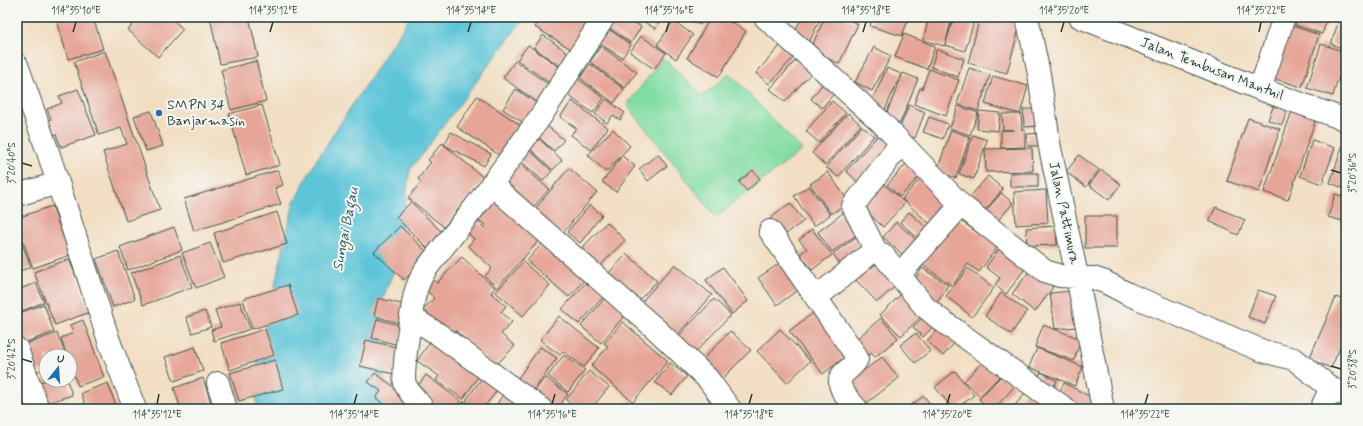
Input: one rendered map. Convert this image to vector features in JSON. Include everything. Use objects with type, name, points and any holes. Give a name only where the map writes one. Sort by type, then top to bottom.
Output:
[{"type":"street","points":[[423,409],[411,395],[404,383],[406,353],[415,293],[426,269],[478,203],[541,116],[604,17]]},
{"type":"street","points":[[765,17],[881,122],[961,205],[1045,271],[1060,276],[1093,278],[1105,282],[1128,294],[1263,351],[1294,359],[1339,392],[1321,409]]},
{"type":"street","name":"Jalan Pattimura","points":[[1027,17],[1039,74],[1050,148],[1103,409]]},
{"type":"street","name":"Jalan Tembusan Mantuil","points":[[1080,17],[1260,89],[1346,120]]},
{"type":"street","points":[[1260,89],[1284,17]]},
{"type":"street","points":[[17,65],[48,152],[109,341],[135,409]]},
{"type":"street","points":[[901,143],[853,206],[876,251],[884,256],[925,307],[1066,409]]},
{"type":"street","points":[[17,195],[58,183]]},
{"type":"street","points":[[491,184],[658,331],[708,379],[730,409]]},
{"type":"street","points":[[899,275],[961,205]]},
{"type":"street","points":[[770,231],[857,357],[855,364],[842,374],[839,381],[840,387],[857,409]]},
{"type":"street","points":[[817,297],[872,252],[876,251]]},
{"type":"street","points":[[411,317],[438,334],[541,409]]},
{"type":"street","points":[[17,349],[38,409]]},
{"type":"street","points":[[218,382],[226,409]]},
{"type":"green space","points":[[663,58],[703,96],[729,73],[802,150],[716,217],[627,105]]},
{"type":"water","name":"Sungai Bagau","points":[[410,17],[525,17],[410,170],[396,265],[381,303],[385,409],[257,409],[255,388],[257,364],[294,202],[317,159]]},
{"type":"building","points":[[56,17],[93,17],[103,49],[68,59]]},
{"type":"building","points":[[139,17],[170,17],[183,29],[158,57],[128,30]]},
{"type":"building","points":[[210,17],[249,17],[258,57],[220,64]]},
{"type":"building","points":[[542,17],[596,17],[574,51],[535,27]]},
{"type":"building","points":[[611,17],[627,17],[641,27],[631,43],[605,25]]},
{"type":"building","points":[[636,17],[662,17],[656,29]]},
{"type":"building","points":[[686,17],[705,17],[700,25]]},
{"type":"building","points":[[711,17],[723,17],[746,31],[719,77],[687,58]]},
{"type":"building","points":[[802,17],[821,17],[807,47],[791,39]]},
{"type":"building","points":[[825,17],[842,17],[858,24],[839,64],[810,50]]},
{"type":"building","points":[[873,17],[909,17],[902,36],[870,26]]},
{"type":"building","points":[[929,17],[952,17],[945,46],[923,40]]},
{"type":"building","points":[[954,17],[975,17],[965,51],[945,45]]},
{"type":"building","points":[[980,17],[1022,17],[1007,73],[968,63]]},
{"type":"building","points":[[1297,17],[1328,17],[1322,34],[1295,25]]},
{"type":"building","points":[[1340,17],[1346,17],[1346,49],[1331,44]]},
{"type":"building","points":[[674,21],[693,35],[676,59],[657,45]]},
{"type":"building","points":[[1290,25],[1319,35],[1302,87],[1272,78]]},
{"type":"building","points":[[606,27],[631,45],[622,58],[596,41]]},
{"type":"building","points":[[904,34],[935,46],[927,69],[895,57]]},
{"type":"building","points":[[543,35],[573,56],[564,69],[534,48]]},
{"type":"building","points":[[641,36],[666,53],[654,69],[630,52]]},
{"type":"building","points":[[1321,44],[1346,52],[1333,96],[1307,88]]},
{"type":"building","points":[[528,45],[565,71],[554,86],[517,60]]},
{"type":"building","points":[[601,46],[637,72],[625,88],[590,62]]},
{"type":"building","points":[[780,46],[793,58],[769,84],[756,73]]},
{"type":"building","points":[[874,47],[891,56],[872,91],[855,82]]},
{"type":"building","points":[[937,49],[964,59],[958,77],[931,67]]},
{"type":"building","points":[[105,51],[160,210],[126,221],[103,152],[127,144],[121,128],[99,135],[74,62]]},
{"type":"building","points":[[796,60],[811,73],[785,102],[770,89]]},
{"type":"building","points":[[256,61],[266,101],[231,110],[221,70]]},
{"type":"building","points":[[515,61],[555,89],[543,106],[503,78]]},
{"type":"building","points":[[590,64],[624,89],[614,103],[580,78]]},
{"type":"building","points":[[887,68],[901,74],[884,112],[870,105]]},
{"type":"building","points":[[969,68],[990,75],[978,111],[957,104]]},
{"type":"building","points":[[929,69],[959,80],[946,116],[914,104],[920,88],[922,89]]},
{"type":"building","points":[[903,73],[918,79],[900,123],[885,117]]},
{"type":"building","points":[[993,76],[1028,86],[1020,114],[985,104]]},
{"type":"building","points":[[577,78],[604,98],[593,113],[566,94]]},
{"type":"building","points":[[824,82],[836,91],[822,108],[811,99]]},
{"type":"building","points":[[78,89],[96,135],[61,147],[48,120],[51,119],[47,109],[62,103],[59,96]]},
{"type":"building","points":[[516,89],[542,107],[528,126],[503,109]]},
{"type":"building","points":[[477,96],[525,128],[505,159],[457,127]]},
{"type":"building","points":[[1277,97],[1291,102],[1282,125],[1268,120]]},
{"type":"building","points":[[606,99],[625,113],[620,120],[613,115],[607,123],[595,114]]},
{"type":"building","points":[[572,101],[608,128],[591,150],[571,135],[576,128],[560,117]]},
{"type":"building","points":[[832,101],[846,113],[819,143],[806,131]]},
{"type":"building","points":[[262,105],[280,165],[246,175],[229,114]]},
{"type":"building","points":[[909,105],[925,112],[915,138],[898,132]]},
{"type":"building","points":[[1294,105],[1318,113],[1288,200],[1264,192]]},
{"type":"building","points":[[958,106],[978,113],[970,135],[950,128]]},
{"type":"building","points":[[1023,109],[1041,109],[1041,126],[1024,127]]},
{"type":"building","points":[[151,111],[163,146],[146,151],[134,116]]},
{"type":"building","points":[[979,111],[1000,113],[998,131],[977,129]]},
{"type":"building","points":[[848,113],[861,125],[825,165],[812,153]]},
{"type":"building","points":[[1002,114],[1021,114],[1022,130],[1025,130],[1025,147],[1001,148],[1001,130],[1003,130]]},
{"type":"building","points":[[929,117],[948,124],[943,139],[923,132]]},
{"type":"building","points":[[1248,118],[1280,129],[1259,192],[1227,181]]},
{"type":"building","points":[[546,125],[564,140],[554,151],[536,135]]},
{"type":"building","points":[[862,126],[874,136],[838,177],[826,167]]},
{"type":"building","points":[[613,129],[630,146],[606,172],[588,155]]},
{"type":"building","points":[[951,130],[970,137],[956,178],[937,171]]},
{"type":"building","points":[[451,132],[491,154],[484,166],[444,145]]},
{"type":"building","points":[[881,132],[897,146],[861,185],[846,171]]},
{"type":"building","points":[[1044,133],[1045,146],[1028,146],[1027,134]]},
{"type":"building","points":[[535,135],[562,160],[553,170],[526,145]]},
{"type":"building","points":[[973,135],[987,140],[974,179],[959,174]]},
{"type":"building","points":[[1312,140],[1335,148],[1322,184],[1300,176]]},
{"type":"building","points":[[442,143],[484,178],[444,227],[408,198],[421,182],[418,179],[431,162],[428,160]]},
{"type":"building","points":[[1343,144],[1346,145],[1346,189],[1330,183]]},
{"type":"building","points":[[526,147],[552,171],[543,181],[516,157]]},
{"type":"building","points":[[1032,148],[1033,171],[986,172],[985,149]]},
{"type":"building","points":[[658,154],[667,166],[648,181],[639,169]]},
{"type":"building","points":[[1079,155],[1099,170],[1086,187],[1066,172]]},
{"type":"building","points":[[622,156],[635,166],[616,192],[602,182]]},
{"type":"building","points":[[519,163],[549,189],[530,211],[500,185]]},
{"type":"building","points":[[906,164],[920,176],[900,197],[887,185]]},
{"type":"building","points":[[569,168],[597,192],[562,234],[534,210]]},
{"type":"building","points":[[278,170],[283,185],[275,188],[281,204],[194,231],[184,199]]},
{"type":"building","points":[[753,170],[760,179],[747,191],[739,182]]},
{"type":"building","points":[[1101,170],[1121,184],[1109,200],[1089,185]]},
{"type":"building","points":[[828,172],[849,202],[831,214],[810,184]]},
{"type":"building","points":[[1010,173],[1038,173],[1038,187],[1010,187]]},
{"type":"building","points":[[988,176],[1003,189],[984,212],[968,199]]},
{"type":"building","points":[[922,177],[957,208],[937,230],[902,199]]},
{"type":"building","points":[[880,181],[905,203],[883,227],[859,204]]},
{"type":"building","points":[[809,186],[830,215],[814,226],[794,196]]},
{"type":"building","points":[[1046,190],[1048,223],[1016,225],[1014,192]]},
{"type":"building","points":[[1001,193],[1013,203],[995,224],[983,214]]},
{"type":"building","points":[[1335,194],[1346,197],[1346,222],[1328,217]]},
{"type":"building","points":[[497,195],[543,236],[497,288],[485,276],[492,268],[468,246],[474,239],[466,231],[476,220],[484,228],[486,226],[476,218]]},
{"type":"building","points":[[411,202],[446,236],[431,252],[396,217]]},
{"type":"building","points":[[790,203],[804,221],[783,236],[770,219]]},
{"type":"building","points":[[590,205],[602,215],[580,243],[567,232]]},
{"type":"building","points":[[52,206],[70,255],[33,268],[17,225],[17,218]]},
{"type":"building","points":[[1216,207],[1245,220],[1238,235],[1209,221]]},
{"type":"building","points":[[847,210],[862,231],[832,252],[818,232]]},
{"type":"building","points":[[277,212],[287,244],[223,263],[214,233]]},
{"type":"building","points":[[909,212],[930,231],[921,241],[900,222]]},
{"type":"building","points":[[1085,216],[1117,216],[1117,248],[1085,248]]},
{"type":"building","points":[[957,218],[978,233],[983,227],[1002,241],[979,272],[968,264],[952,286],[923,265]]},
{"type":"building","points":[[607,222],[625,240],[598,268],[580,250]]},
{"type":"building","points":[[896,222],[920,243],[906,258],[883,237]]},
{"type":"building","points":[[400,226],[429,254],[404,280],[374,252]]},
{"type":"building","points":[[1056,226],[1057,245],[1027,246],[1026,228]]},
{"type":"building","points":[[174,227],[182,250],[128,270],[120,247]]},
{"type":"building","points":[[812,229],[832,255],[812,270],[800,254],[807,249],[799,240]]},
{"type":"building","points":[[17,230],[31,267],[17,272]]},
{"type":"building","points":[[860,234],[871,250],[844,270],[833,254]]},
{"type":"building","points":[[546,239],[588,276],[569,297],[527,261]]},
{"type":"building","points":[[210,243],[224,277],[196,288],[182,253]]},
{"type":"building","points":[[1001,246],[1027,266],[1006,294],[995,285],[1000,278],[986,267]]},
{"type":"building","points":[[118,251],[135,299],[113,307],[96,259]]},
{"type":"building","points":[[627,254],[657,281],[639,300],[625,287],[619,294],[603,279]]},
{"type":"building","points":[[180,255],[192,287],[143,305],[131,273]]},
{"type":"building","points":[[462,257],[495,288],[491,293],[506,306],[501,312],[512,322],[501,334],[515,346],[494,367],[456,331],[449,337],[421,312],[434,298],[425,289],[433,280],[437,283]]},
{"type":"building","points":[[69,259],[90,312],[55,325],[34,272]]},
{"type":"building","points":[[876,260],[898,284],[877,302],[855,279]]},
{"type":"building","points":[[783,261],[802,287],[777,305],[758,278]]},
{"type":"building","points":[[523,262],[550,285],[523,316],[496,292]]},
{"type":"building","points":[[675,264],[712,295],[675,338],[638,306]]},
{"type":"building","points":[[723,267],[748,301],[732,314],[706,280]]},
{"type":"building","points":[[922,268],[948,285],[936,305],[910,288]]},
{"type":"building","points":[[968,268],[994,288],[972,317],[946,296]]},
{"type":"building","points":[[1030,270],[1053,287],[1035,312],[1012,294]]},
{"type":"building","points":[[589,279],[606,294],[579,324],[562,309]]},
{"type":"building","points":[[36,283],[44,302],[17,313],[17,290]]},
{"type":"building","points":[[288,285],[298,315],[252,329],[243,299]]},
{"type":"building","points":[[905,290],[926,312],[901,336],[880,315]]},
{"type":"building","points":[[1258,290],[1276,296],[1265,324],[1248,317]]},
{"type":"building","points":[[1073,291],[1077,327],[1055,329],[1050,293]]},
{"type":"building","points":[[1001,293],[1027,311],[1011,334],[985,316]]},
{"type":"building","points":[[607,296],[627,313],[601,343],[581,326]]},
{"type":"building","points":[[1336,297],[1346,301],[1346,334],[1331,368],[1309,359]]},
{"type":"building","points":[[378,298],[408,306],[403,324],[374,316]]},
{"type":"building","points":[[714,299],[731,315],[691,357],[674,341]]},
{"type":"building","points":[[240,302],[250,329],[214,341],[211,330],[221,327],[215,310]]},
{"type":"building","points":[[44,304],[54,332],[21,344],[17,332],[17,314]]},
{"type":"building","points":[[817,310],[851,352],[823,374],[789,331]]},
{"type":"building","points":[[205,311],[211,327],[192,333],[186,317]]},
{"type":"building","points":[[928,313],[938,322],[923,337],[913,327]]},
{"type":"building","points":[[559,316],[599,348],[584,367],[563,351],[560,355],[540,340]]},
{"type":"building","points":[[881,318],[898,338],[875,357],[871,353],[866,357],[853,342]]},
{"type":"building","points":[[377,319],[403,326],[398,345],[372,338]]},
{"type":"building","points":[[83,320],[104,377],[78,386],[78,348],[64,348],[61,338],[73,333],[70,325]]},
{"type":"building","points":[[623,322],[668,361],[633,402],[591,366],[608,346],[604,343]]},
{"type":"building","points":[[943,323],[959,338],[943,356],[927,341]]},
{"type":"building","points":[[1043,325],[1081,339],[1074,361],[1035,347]]},
{"type":"building","points":[[265,329],[274,355],[230,370],[221,343]]},
{"type":"building","points":[[780,329],[810,361],[787,383],[757,351]]},
{"type":"building","points":[[730,331],[751,350],[722,379],[702,360]]},
{"type":"building","points":[[57,333],[63,348],[38,348],[38,371],[33,373],[23,345]]},
{"type":"building","points":[[916,333],[930,351],[915,363],[900,345]]},
{"type":"building","points":[[434,336],[483,370],[463,399],[436,380],[439,376],[417,361]]},
{"type":"building","points":[[366,340],[404,349],[398,375],[360,366]]},
{"type":"building","points":[[195,347],[203,371],[174,381],[165,357]]},
{"type":"building","points":[[540,347],[557,358],[530,395],[514,384]]},
{"type":"building","points":[[1037,348],[1083,367],[1075,386],[1029,367]]},
{"type":"building","points":[[564,355],[585,370],[568,392],[548,376]]},
{"type":"building","points":[[882,357],[899,378],[860,408],[843,386]]},
{"type":"building","points":[[987,357],[1003,373],[980,396],[964,381]]},
{"type":"building","points":[[275,360],[283,389],[239,401],[230,373]]},
{"type":"building","points":[[670,363],[687,376],[672,395],[655,382]]},
{"type":"building","points":[[589,371],[609,387],[591,409],[577,409],[566,400]]},
{"type":"building","points":[[955,371],[974,395],[956,409],[953,409],[935,387]]},
{"type":"building","points":[[1041,372],[1057,381],[1052,390],[1036,382]]},
{"type":"building","points":[[375,373],[422,407],[420,409],[405,409],[401,406],[399,409],[390,409],[376,398],[381,391],[368,382]]},
{"type":"building","points":[[1003,374],[1015,386],[994,409],[989,409],[979,399]]},
{"type":"building","points":[[426,375],[461,401],[455,409],[438,409],[414,391]]},
{"type":"building","points":[[484,375],[500,386],[483,409],[478,409],[466,400]]},
{"type":"building","points":[[545,377],[568,394],[557,409],[549,409],[531,396]]},
{"type":"building","points":[[203,378],[213,409],[181,409],[174,388]]},
{"type":"building","points":[[108,383],[117,409],[87,409],[81,393]]},
{"type":"building","points":[[1064,383],[1095,399],[1090,409],[1080,409],[1057,397]]},
{"type":"building","points":[[42,388],[70,388],[72,395],[47,403]]},
{"type":"building","points":[[505,391],[519,399],[513,409],[494,409]]},
{"type":"building","points":[[1026,392],[1044,407],[1042,409],[1012,409]]},
{"type":"building","points":[[924,396],[934,409],[906,409]]},
{"type":"building","points":[[464,401],[475,409],[457,409]]},
{"type":"building","points":[[627,401],[637,409],[619,409]]},
{"type":"place","name":"SMPN 34 Banjarmasin","points":[[159,113]]}]
